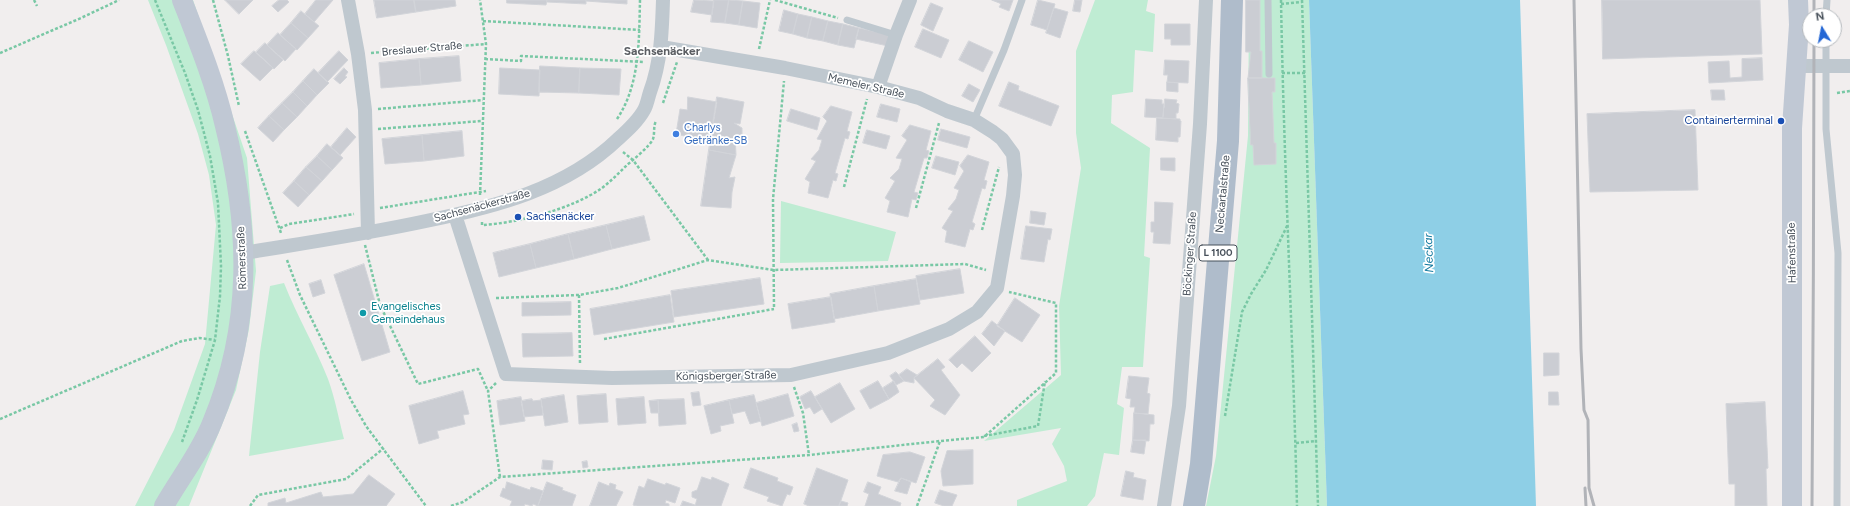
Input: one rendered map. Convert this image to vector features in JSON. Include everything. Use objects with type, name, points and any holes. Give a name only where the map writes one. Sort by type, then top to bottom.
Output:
[{"type":"main road","name":"Römerstraße","points":[[164,506],[199,451],[225,391],[237,345],[243,293],[244,253],[237,186],[225,125],[206,65],[182,0]]},
{"type":"main road","name":"Neckartalstraße","points":[[1194,506],[1201,464],[1228,141],[1232,0]]},
{"type":"main road","name":"Hafenstraße","points":[[1792,506],[1792,136],[1799,25],[1798,0]]},
{"type":"street","points":[[348,0],[358,54],[365,110],[366,234]]},
{"type":"street","name":"Sachsenäckerstraße","points":[[244,253],[366,234],[455,215],[533,193],[565,178],[595,159],[613,144],[634,125],[644,110],[659,63],[663,0]]},
{"type":"street","points":[[875,86],[910,0]]},
{"type":"street","name":"Böckinger Straße","points":[[1164,506],[1179,406],[1200,124],[1206,0]]},
{"type":"street","name":"Memeler Straße","points":[[661,47],[785,68],[875,86],[919,98],[942,109],[974,120],[993,132],[1006,144],[1013,154],[1015,175],[1013,196],[998,281]]},
{"type":"street","points":[[1797,66],[1850,66]]},
{"type":"street","points":[[455,215],[506,374]]},
{"type":"street","name":"Königsberger Straße","points":[[506,374],[612,378],[790,375],[888,353],[949,330],[977,312],[998,281]]},
{"type":"lane","points":[[974,120],[1004,50],[1022,0]]},
{"type":"lane","points":[[1268,0],[1269,74]]},
{"type":"lane","points":[[847,20],[896,35]]},
{"type":"lane","points":[[1826,48],[1826,129],[1838,252],[1837,506]]},
{"type":"path","points":[[34,0],[37,6]]},
{"type":"path","points":[[0,54],[119,0]]},
{"type":"path","points":[[155,0],[185,73],[198,110],[210,156],[218,203],[221,266],[215,340],[197,400],[181,444]]},
{"type":"path","points":[[213,0],[228,56],[240,110]]},
{"type":"path","points":[[480,0],[486,44],[480,192],[482,225],[504,224],[573,204],[601,188],[634,160],[653,139],[653,126],[656,120]]},
{"type":"path","points":[[616,121],[626,106],[634,80],[640,30],[640,0]]},
{"type":"path","points":[[756,64],[770,0]]},
{"type":"path","points":[[775,0],[847,20]]},
{"type":"path","points":[[1297,506],[1282,74],[1281,2],[1302,1],[1318,506]]},
{"type":"path","points":[[483,21],[640,30]]},
{"type":"path","name":"Breslauer Straße","points":[[358,54],[486,44]]},
{"type":"path","points":[[661,108],[681,51]]},
{"type":"path","points":[[485,59],[521,61],[521,56],[659,63]]},
{"type":"path","points":[[604,339],[774,308],[773,199],[785,68]]},
{"type":"path","points":[[1282,74],[1305,73]]},
{"type":"path","points":[[844,187],[875,86]]},
{"type":"path","points":[[365,110],[483,100]]},
{"type":"path","points":[[916,208],[942,109]]},
{"type":"path","points":[[366,130],[482,121]]},
{"type":"path","points":[[243,125],[280,228],[289,269],[300,295],[366,426],[426,506]]},
{"type":"path","points":[[613,144],[634,160],[708,260]]},
{"type":"path","points":[[982,230],[1006,144]]},
{"type":"path","points":[[280,228],[289,224],[345,216],[367,210],[487,191]]},
{"type":"path","points":[[1224,423],[1242,312],[1288,223]]},
{"type":"path","points":[[366,234],[380,305],[418,384],[478,369],[488,390],[500,477]]},
{"type":"path","points":[[481,298],[579,295],[618,288],[708,260],[774,270],[965,264],[998,281],[1018,295],[1056,303],[1056,373],[1045,381],[984,436]]},
{"type":"path","points":[[579,295],[580,377]]},
{"type":"path","points":[[0,419],[182,341],[199,338],[237,345]]},
{"type":"path","points":[[488,390],[506,374]]},
{"type":"path","points":[[790,375],[802,413],[809,455]]},
{"type":"path","points":[[451,506],[463,502],[500,477],[809,455],[984,436],[1038,426],[1045,381]]},
{"type":"path","points":[[917,506],[940,441]]},
{"type":"path","points":[[1296,443],[1316,442]]},
{"type":"path","points":[[250,506],[258,495],[346,479],[384,448]]},
{"type":"green space","points":[[148,0],[193,0],[247,158],[256,271],[249,329],[236,390],[189,506],[135,506],[174,430],[205,344],[216,225],[209,175],[198,134]]},
{"type":"green space","points":[[1095,0],[1148,0],[1146,11],[1155,14],[1153,52],[1135,50],[1133,92],[1112,95],[1111,123],[1150,148],[1144,256],[1150,258],[1143,367],[1122,367],[1117,404],[1124,408],[1119,455],[1104,453],[1095,496],[1087,506],[1017,506],[1017,500],[1067,481],[1064,466],[1052,444],[1061,428],[984,441],[1061,375],[1059,306],[1081,168],[1076,133],[1076,51]]},
{"type":"green space","points":[[1249,0],[1309,0],[1327,506],[1206,506],[1216,456],[1248,136]]},
{"type":"green space","points":[[781,201],[896,232],[888,261],[780,263]]},
{"type":"green space","points":[[284,283],[328,379],[344,439],[249,456],[260,352],[270,286]]},
{"type":"water","name":"Neckar","points":[[1309,0],[1520,0],[1536,506],[1327,506]]},
{"type":"building","points":[[225,0],[253,0],[239,14]]},
{"type":"building","points":[[279,0],[287,0],[289,2],[278,12],[272,6]]},
{"type":"building","points":[[316,0],[333,0],[314,22],[305,14]]},
{"type":"building","points":[[374,0],[414,0],[416,12],[377,18]]},
{"type":"building","points":[[414,0],[455,0],[456,6],[416,12]]},
{"type":"building","points":[[507,0],[547,0],[546,5],[507,3]]},
{"type":"building","points":[[547,0],[586,0],[586,4],[547,2]]},
{"type":"building","points":[[627,0],[627,4],[586,1]]},
{"type":"building","points":[[694,0],[714,1],[712,15],[691,12]]},
{"type":"building","points":[[714,0],[729,0],[725,23],[711,22]]},
{"type":"building","points":[[729,0],[743,1],[739,25],[725,23]]},
{"type":"building","points":[[992,0],[1013,0],[1009,11],[999,7],[1001,4]]},
{"type":"building","points":[[1038,0],[1055,4],[1047,30],[1031,25]]},
{"type":"building","points":[[1075,0],[1082,0],[1080,12],[1073,11]]},
{"type":"building","points":[[1246,0],[1260,0],[1260,51],[1262,51],[1262,78],[1248,78],[1251,52],[1246,52]]},
{"type":"building","points":[[1602,0],[1760,0],[1762,54],[1603,59]]},
{"type":"building","points":[[743,1],[760,3],[757,28],[739,25]]},
{"type":"building","points":[[931,3],[943,8],[933,31],[921,25]]},
{"type":"building","points":[[1054,8],[1068,12],[1060,38],[1046,33]]},
{"type":"building","points":[[784,10],[798,14],[793,34],[779,31]]},
{"type":"building","points":[[301,11],[319,26],[308,38],[291,23]]},
{"type":"building","points":[[798,14],[812,17],[807,38],[793,34]]},
{"type":"building","points":[[812,17],[828,21],[823,41],[807,38]]},
{"type":"building","points":[[828,21],[843,24],[838,45],[823,41]]},
{"type":"building","points":[[291,23],[308,38],[297,50],[280,35]]},
{"type":"building","points":[[843,24],[859,28],[854,48],[838,45]]},
{"type":"building","points":[[1165,24],[1190,24],[1190,45],[1171,45],[1171,39],[1165,39]]},
{"type":"building","points":[[859,28],[890,35],[888,46],[856,39]]},
{"type":"building","points":[[923,29],[949,40],[941,58],[915,47]]},
{"type":"building","points":[[278,33],[296,49],[285,61],[267,45]]},
{"type":"building","points":[[969,41],[993,52],[983,72],[959,60]]},
{"type":"building","points":[[265,43],[283,60],[274,69],[256,52]]},
{"type":"building","points":[[254,51],[273,68],[260,81],[241,64]]},
{"type":"building","points":[[339,51],[348,60],[327,82],[318,73]]},
{"type":"building","points":[[459,56],[461,81],[421,85],[419,59]]},
{"type":"building","points":[[1762,58],[1763,80],[1709,83],[1708,62],[1729,61],[1730,78],[1742,77],[1742,59]]},
{"type":"building","points":[[419,59],[421,85],[381,88],[379,63]]},
{"type":"building","points":[[1165,60],[1189,61],[1188,83],[1167,82],[1168,75],[1164,75]]},
{"type":"building","points":[[540,66],[580,68],[579,93],[539,92]]},
{"type":"building","points":[[344,68],[348,72],[345,76],[347,77],[340,84],[334,79]]},
{"type":"building","points":[[500,68],[540,70],[539,96],[499,94]]},
{"type":"building","points":[[580,68],[621,69],[619,95],[579,93]]},
{"type":"building","points":[[314,69],[329,83],[317,95],[303,81]]},
{"type":"building","points":[[1248,78],[1275,78],[1275,92],[1272,92],[1276,164],[1254,165],[1253,145],[1251,145]]},
{"type":"building","points":[[303,81],[317,95],[307,106],[293,92]]},
{"type":"building","points":[[1009,82],[1019,86],[1018,90],[1059,106],[1051,126],[999,106]]},
{"type":"building","points":[[1167,82],[1178,83],[1178,92],[1167,91]]},
{"type":"building","points":[[969,84],[980,90],[973,102],[962,96]]},
{"type":"building","points":[[1711,90],[1724,90],[1725,100],[1712,100]]},
{"type":"building","points":[[293,92],[307,106],[297,117],[282,103]]},
{"type":"building","points":[[688,97],[717,102],[710,142],[676,134],[680,109],[687,110]]},
{"type":"building","points":[[717,97],[744,102],[740,124],[734,123],[742,128],[742,137],[735,136],[736,155],[709,150]]},
{"type":"building","points":[[1146,99],[1162,100],[1162,104],[1164,104],[1163,118],[1145,117]]},
{"type":"building","points":[[1165,99],[1177,100],[1176,103],[1179,104],[1176,119],[1163,118]]},
{"type":"building","points":[[282,103],[297,117],[284,130],[269,116]]},
{"type":"building","points":[[881,104],[900,109],[897,122],[877,117]]},
{"type":"building","points":[[831,106],[852,112],[847,131],[850,132],[848,139],[845,138],[835,173],[838,174],[836,181],[833,180],[828,198],[808,193],[810,182],[805,179],[816,161],[811,159],[819,150],[822,140],[817,139],[827,121],[823,117]]},
{"type":"building","points":[[791,109],[820,118],[817,130],[787,121]]},
{"type":"building","points":[[1695,110],[1698,190],[1590,192],[1587,114]]},
{"type":"building","points":[[269,116],[284,130],[273,142],[258,128]]},
{"type":"building","points":[[1157,118],[1180,119],[1180,137],[1178,137],[1178,142],[1156,140]]},
{"type":"building","points":[[910,125],[931,131],[926,150],[929,151],[927,158],[924,158],[914,192],[918,193],[916,200],[912,199],[908,217],[887,212],[890,201],[885,198],[895,181],[890,178],[899,169],[902,159],[896,158],[907,140],[902,136]]},
{"type":"building","points":[[347,128],[356,137],[340,155],[331,147]]},
{"type":"building","points":[[941,129],[970,137],[967,148],[938,140]]},
{"type":"building","points":[[867,130],[890,136],[886,149],[863,143]]},
{"type":"building","points":[[462,131],[464,156],[424,161],[422,135]]},
{"type":"building","points":[[422,135],[424,161],[385,164],[382,139]]},
{"type":"building","points":[[327,144],[343,158],[332,170],[317,156]]},
{"type":"building","points":[[709,150],[736,155],[729,178],[735,177],[731,208],[701,206]]},
{"type":"building","points":[[968,155],[989,162],[984,180],[987,181],[985,189],[982,188],[972,222],[975,224],[973,230],[970,229],[965,247],[945,242],[947,231],[942,228],[953,211],[948,209],[956,199],[959,190],[954,188],[964,171],[960,166]]},
{"type":"building","points":[[317,156],[332,170],[322,181],[306,167]]},
{"type":"building","points":[[936,156],[959,162],[955,175],[932,168]]},
{"type":"building","points":[[1161,158],[1175,158],[1175,171],[1161,170]]},
{"type":"building","points":[[306,167],[322,181],[309,195],[294,181]]},
{"type":"building","points":[[294,181],[309,195],[298,207],[283,193]]},
{"type":"building","points":[[1155,202],[1173,203],[1170,244],[1153,243],[1154,232],[1151,232],[1151,222],[1154,222]]},
{"type":"building","points":[[1031,211],[1046,213],[1044,225],[1030,223]]},
{"type":"building","points":[[644,216],[650,240],[612,249],[606,225]]},
{"type":"building","points":[[606,225],[612,249],[574,259],[568,234]]},
{"type":"building","points":[[1026,226],[1052,229],[1050,240],[1048,239],[1044,262],[1021,259]]},
{"type":"building","points":[[568,234],[574,259],[536,268],[530,244]]},
{"type":"building","points":[[530,244],[536,268],[499,277],[493,253]]},
{"type":"building","name":"Evangelisches Gemeindehaus","points":[[364,264],[390,352],[362,361],[334,275]]},
{"type":"building","points":[[960,269],[964,293],[920,300],[916,276]]},
{"type":"building","points":[[760,278],[764,304],[674,317],[671,291]]},
{"type":"building","points":[[916,279],[920,304],[878,311],[874,286]]},
{"type":"building","points":[[321,280],[325,293],[313,297],[309,284]]},
{"type":"building","points":[[874,286],[878,311],[834,319],[830,294]]},
{"type":"building","points":[[670,295],[674,322],[594,335],[590,309]]},
{"type":"building","points":[[831,297],[835,322],[792,329],[788,304]]},
{"type":"building","points":[[1015,298],[1040,315],[1022,342],[997,326]]},
{"type":"building","points":[[571,302],[571,315],[522,316],[522,303]]},
{"type":"building","points":[[992,321],[1005,331],[994,346],[982,334]]},
{"type":"building","points":[[572,333],[573,356],[523,357],[522,334]]},
{"type":"building","points":[[975,336],[991,353],[972,372],[962,363],[957,368],[949,360]]},
{"type":"building","points":[[1544,353],[1559,353],[1559,375],[1544,376]]},
{"type":"building","points":[[938,359],[945,367],[941,370],[960,395],[945,415],[930,406],[935,400],[914,378]]},
{"type":"building","points":[[907,369],[917,375],[914,378],[914,383],[904,381],[899,375]]},
{"type":"building","points":[[896,372],[904,381],[896,385],[890,376]]},
{"type":"building","points":[[1129,376],[1149,378],[1147,393],[1150,394],[1148,414],[1134,413],[1135,407],[1130,407],[1131,399],[1126,398]]},
{"type":"building","points":[[878,381],[889,399],[870,409],[860,391]]},
{"type":"building","points":[[894,381],[899,392],[889,399],[883,388]]},
{"type":"building","points":[[840,383],[855,409],[831,423],[815,397]]},
{"type":"building","points":[[463,391],[469,414],[463,415],[465,424],[437,431],[439,438],[419,444],[409,406]]},
{"type":"building","points":[[811,391],[822,409],[814,414],[810,407],[805,409],[800,397]]},
{"type":"building","points":[[699,392],[701,405],[693,406],[691,393]]},
{"type":"building","points":[[1549,392],[1558,392],[1559,405],[1549,405]]},
{"type":"building","points":[[606,394],[608,422],[579,424],[577,396]]},
{"type":"building","points":[[788,394],[794,416],[762,426],[756,403]]},
{"type":"building","points":[[564,395],[568,422],[545,426],[541,399]]},
{"type":"building","points":[[754,395],[761,421],[750,424],[745,411],[732,414],[729,400]]},
{"type":"building","points":[[521,397],[525,421],[500,425],[497,401]]},
{"type":"building","points":[[644,397],[646,423],[618,425],[616,399]]},
{"type":"building","points":[[532,399],[533,401],[541,400],[543,415],[524,417],[521,401]]},
{"type":"building","points":[[684,399],[686,424],[659,426],[658,400]]},
{"type":"building","points":[[658,400],[659,413],[651,413],[649,401]]},
{"type":"building","points":[[729,400],[734,423],[720,426],[721,431],[711,434],[704,406]]},
{"type":"building","points":[[1765,402],[1768,468],[1766,469],[1767,506],[1735,506],[1735,484],[1729,484],[1726,404]]},
{"type":"building","points":[[1134,413],[1154,415],[1154,424],[1150,424],[1149,441],[1133,440]]},
{"type":"building","points":[[797,423],[799,431],[794,432],[792,425]]},
{"type":"building","points":[[1133,440],[1146,440],[1144,454],[1131,452]]},
{"type":"building","points":[[973,450],[973,484],[943,486],[941,471],[947,451]]},
{"type":"building","points":[[910,452],[925,457],[916,483],[901,478],[898,482],[877,476],[883,455]]},
{"type":"building","points":[[543,460],[553,461],[552,470],[542,469]]},
{"type":"building","points":[[587,461],[588,467],[583,468],[582,462]]},
{"type":"building","points":[[751,468],[778,478],[777,481],[793,487],[790,495],[787,494],[782,506],[767,501],[769,497],[744,488]]},
{"type":"building","points":[[817,468],[848,480],[839,506],[809,506],[804,504]]},
{"type":"building","points":[[1126,471],[1134,473],[1133,477],[1146,480],[1143,500],[1121,496]]},
{"type":"building","points":[[369,475],[395,494],[386,506],[268,506],[268,503],[285,498],[286,503],[321,492],[323,497],[353,494]]},
{"type":"building","points":[[702,477],[711,480],[712,477],[729,484],[721,506],[695,506],[697,499],[692,497],[692,492],[697,490]]},
{"type":"building","points":[[901,478],[911,482],[907,494],[895,491]]},
{"type":"building","points":[[648,479],[680,488],[675,503],[666,500],[665,503],[669,504],[669,506],[633,505],[639,486],[644,488]]},
{"type":"building","points":[[507,482],[530,490],[531,487],[543,491],[538,506],[533,504],[532,506],[525,504],[524,506],[510,506],[512,501],[500,496],[503,488],[505,489]]},
{"type":"building","points":[[547,482],[576,495],[572,506],[538,506]]},
{"type":"building","points":[[599,482],[609,486],[610,483],[616,485],[615,489],[623,492],[616,506],[590,506]]},
{"type":"building","points":[[868,482],[881,487],[878,494],[901,503],[900,506],[865,506],[869,494],[864,492]]},
{"type":"building","points":[[940,490],[957,495],[952,506],[944,506],[935,503]]},
{"type":"building","points":[[683,501],[695,505],[695,506],[681,506]]},
{"type":"building","points":[[841,501],[848,503],[847,506],[839,506]]},
{"type":"railway","points":[[1574,0],[1581,349],[1584,410],[1588,420],[1589,488],[1594,506]]},
{"type":"railway","points":[[1814,0],[1814,8]]},
{"type":"railway","points":[[1812,506],[1814,48]]},
{"type":"railway","points":[[1585,488],[1586,506]]},
{"type":"place","name":"Containerterminal","points":[[1781,121]]},
{"type":"place","name":"Charlys Getränke-SB","points":[[676,134]]},
{"type":"place","name":"Sachsenäcker","points":[[518,217]]},
{"type":"place","name":"Evangelisches Gemeindehaus","points":[[363,313]]},
{"type":"district","name":"Sachsenäcker","points":[[662,51]]}]
